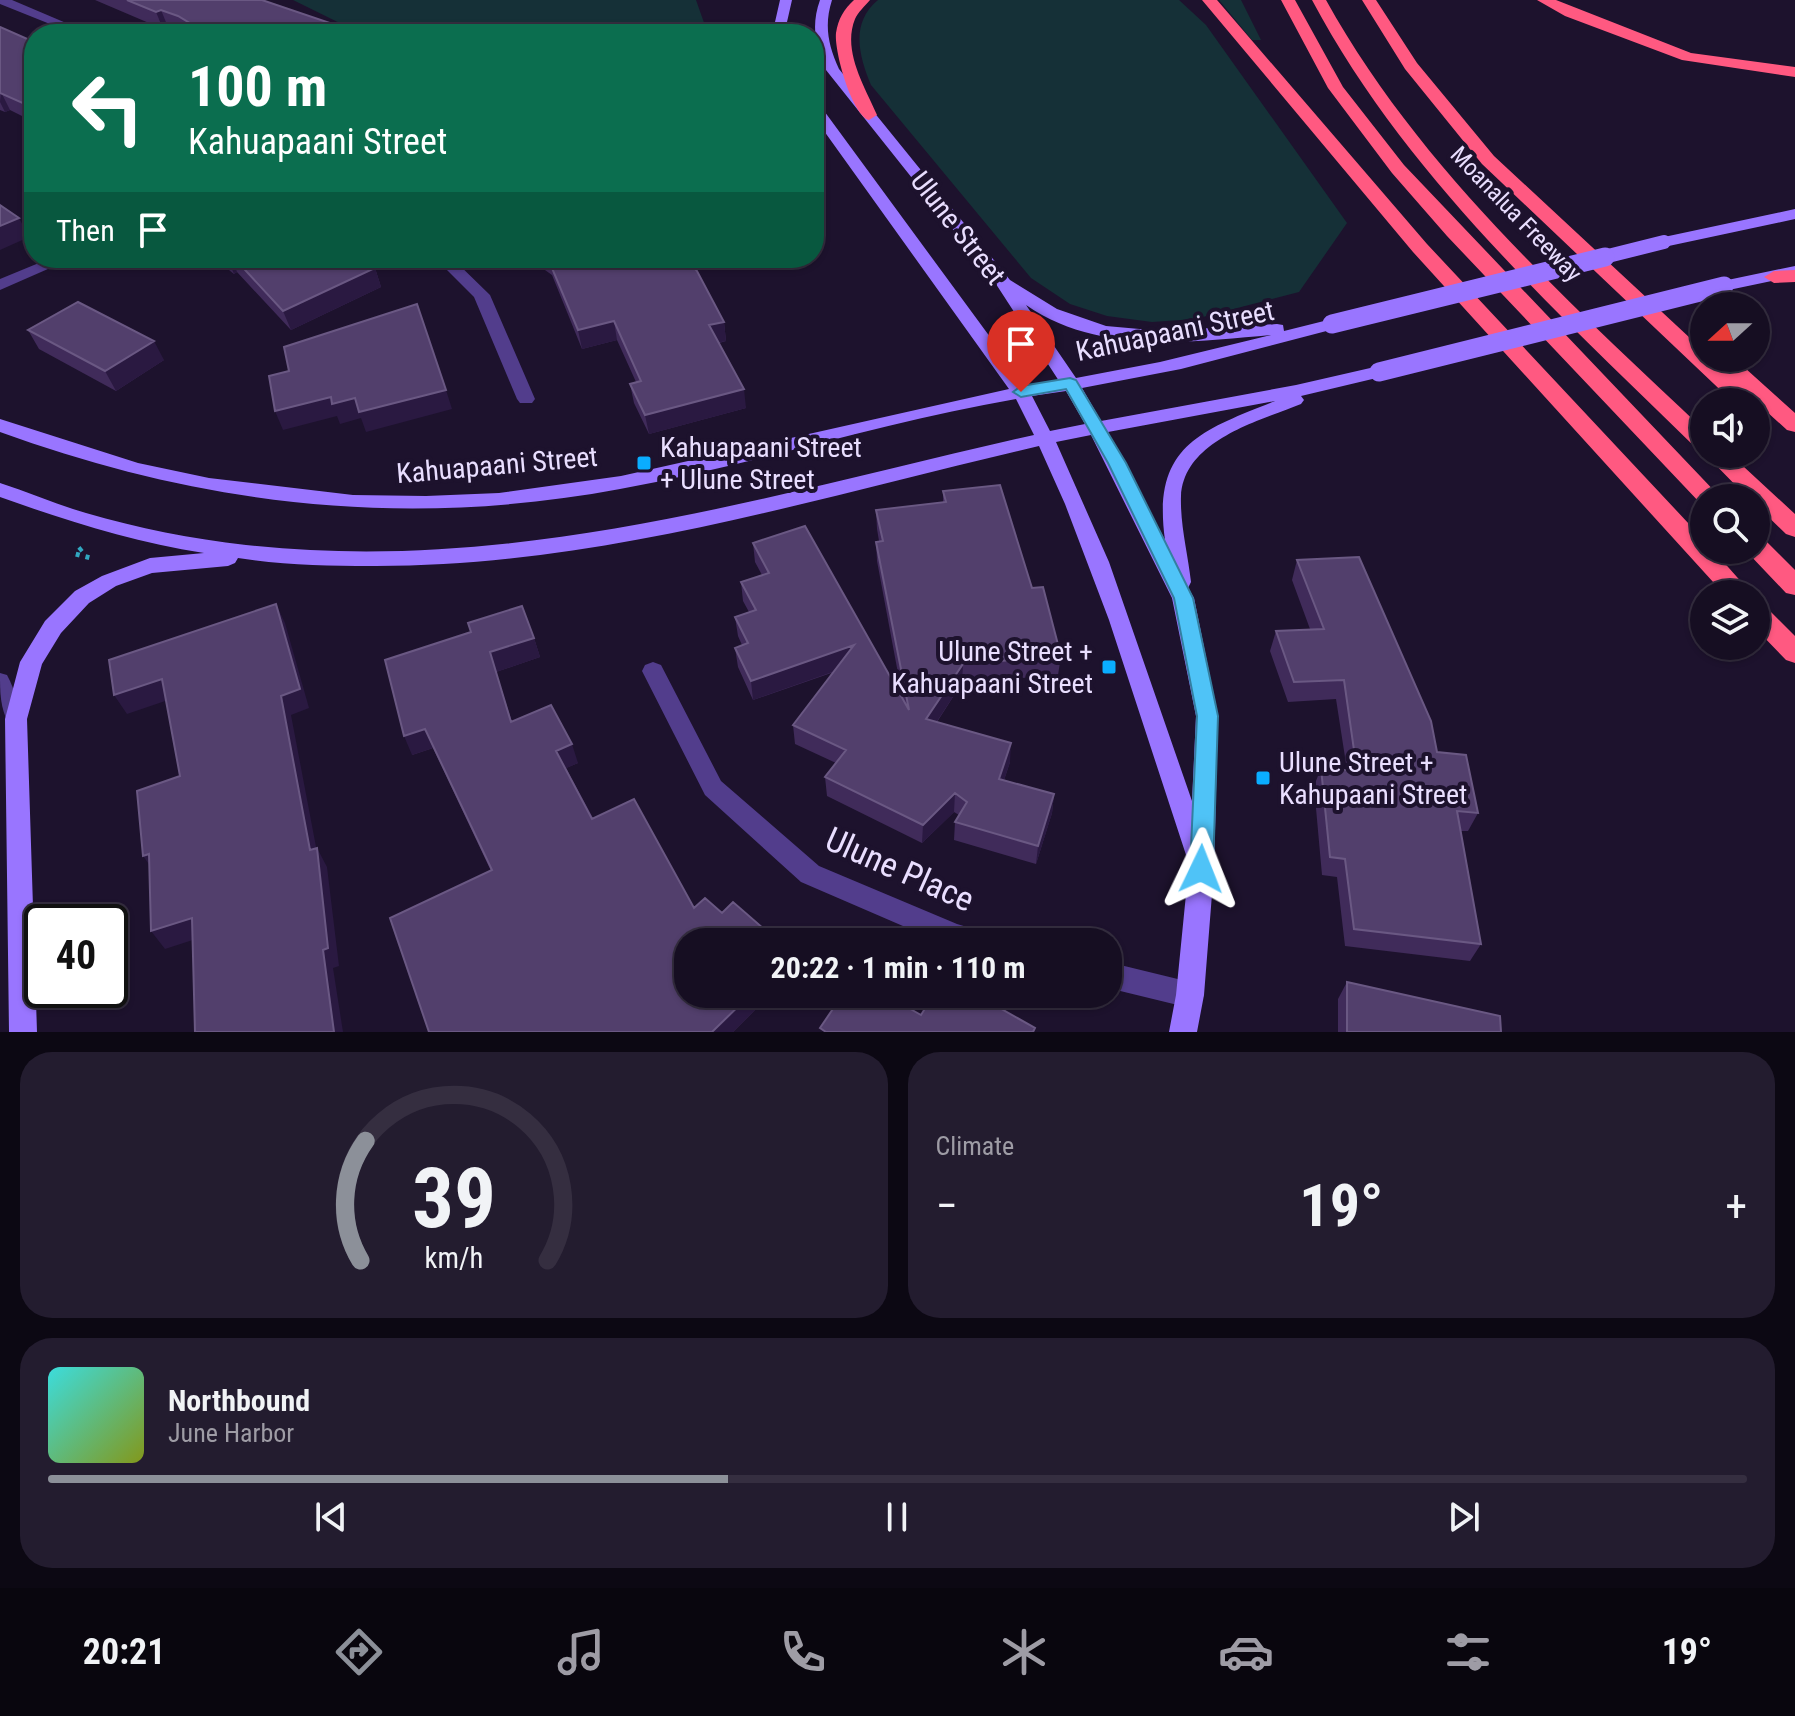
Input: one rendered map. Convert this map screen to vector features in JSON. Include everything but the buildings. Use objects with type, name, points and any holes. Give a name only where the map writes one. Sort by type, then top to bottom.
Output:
[{"type":"highway","points":[[863,0],[847,17],[842,39],[869,115]]},
{"type":"highway","points":[[1194,0],[1243,40]]},
{"type":"highway","points":[[1209,0],[1420,248],[1726,580]]},
{"type":"highway","points":[[1288,0],[1336,88],[1398,169],[1465,244],[1696,484]]},
{"type":"highway","name":"Moanalua Freeway","points":[[1319,0],[1356,67],[1396,124],[1442,180],[1690,429]]},
{"type":"highway","name":"Moanalua Freeway","points":[[1369,0],[1411,66],[1488,160],[1731,388]]},
{"type":"highway","points":[[1379,0],[1424,66],[1508,159],[1690,331]]},
{"type":"highway","points":[[1544,0],[1570,13],[1688,57],[1795,85]]},
{"type":"highway","points":[[1688,57],[1795,72]]},
{"type":"highway","points":[[1774,277],[1795,274]]},
{"type":"highway","points":[[1735,372],[1795,425]]},
{"type":"highway","points":[[1770,423],[1795,444]]},
{"type":"highway","points":[[1731,468],[1795,528]]},
{"type":"highway","points":[[1770,560],[1795,586]]},
{"type":"highway","points":[[1770,627],[1795,653]]},
{"type":"street","points":[[1,0],[61,24]]},
{"type":"street","points":[[770,0],[780,24]]},
{"type":"street","points":[[783,24],[786,0]]},
{"type":"street","name":"Ulune Street","points":[[819,24],[826,0]]},
{"type":"street","name":"Ulune Street","points":[[824,52],[833,70],[1000,278],[1070,383],[1097,428],[1183,598],[1207,716],[1201,869],[1190,995],[1183,1032]]},
{"type":"street","name":"Ulune Street","points":[[824,121],[1021,392],[1046,438],[1065,478],[1123,633],[1201,869]]},
{"type":"street","name":"Kahuapaani Street","points":[[0,425],[46,443],[146,473],[221,488],[387,502],[567,491],[645,478],[1021,392],[1158,369],[1664,242],[1795,214]]},
{"type":"street","points":[[0,285],[41,268]]},
{"type":"street","points":[[454,268],[482,295],[526,399]]},
{"type":"street","points":[[23,1032],[16,719],[31,662],[53,627],[82,597],[109,581],[150,566],[256,555],[429,557],[604,539],[762,507],[1046,438],[1324,387],[1724,286],[1774,277]]},
{"type":"street","points":[[1000,278],[1051,313],[1106,333],[1150,339],[1332,324]]},
{"type":"street","points":[[1183,598],[1172,491],[1187,458],[1204,440],[1324,387]]},
{"type":"street","points":[[0,490],[103,527],[256,555]]},
{"type":"street","name":"Ulune Place","points":[[653,671],[713,788],[810,874],[936,928]]},
{"type":"street","points":[[1122,978],[1190,995]]},
{"type":"lane","points":[[0,681],[16,719]]},
{"type":"green space","points":[[293,0],[696,0],[704,24],[342,24]]},
{"type":"green space","points":[[878,0],[1179,0],[1206,25],[1347,223],[1299,292],[1195,319],[1152,322],[1107,316],[1070,304],[1031,278],[871,85],[863,63],[860,29],[869,9]]},
{"type":"green space","points":[[1219,0],[1241,0],[1261,40],[1252,40]]},
{"type":"place","name":"Kahuapaani Street + Ulune Street","points":[[644,463]]},
{"type":"place","name":"Ulune Street + Kahuapaani Street","points":[[1109,667]]},
{"type":"place","name":"Ulune Street + Kahupaani Street","points":[[1263,778]]},
{"type":"route","points":[[1021,392],[1070,383],[1117,463],[1183,598],[1207,716],[1201,869]]}]
